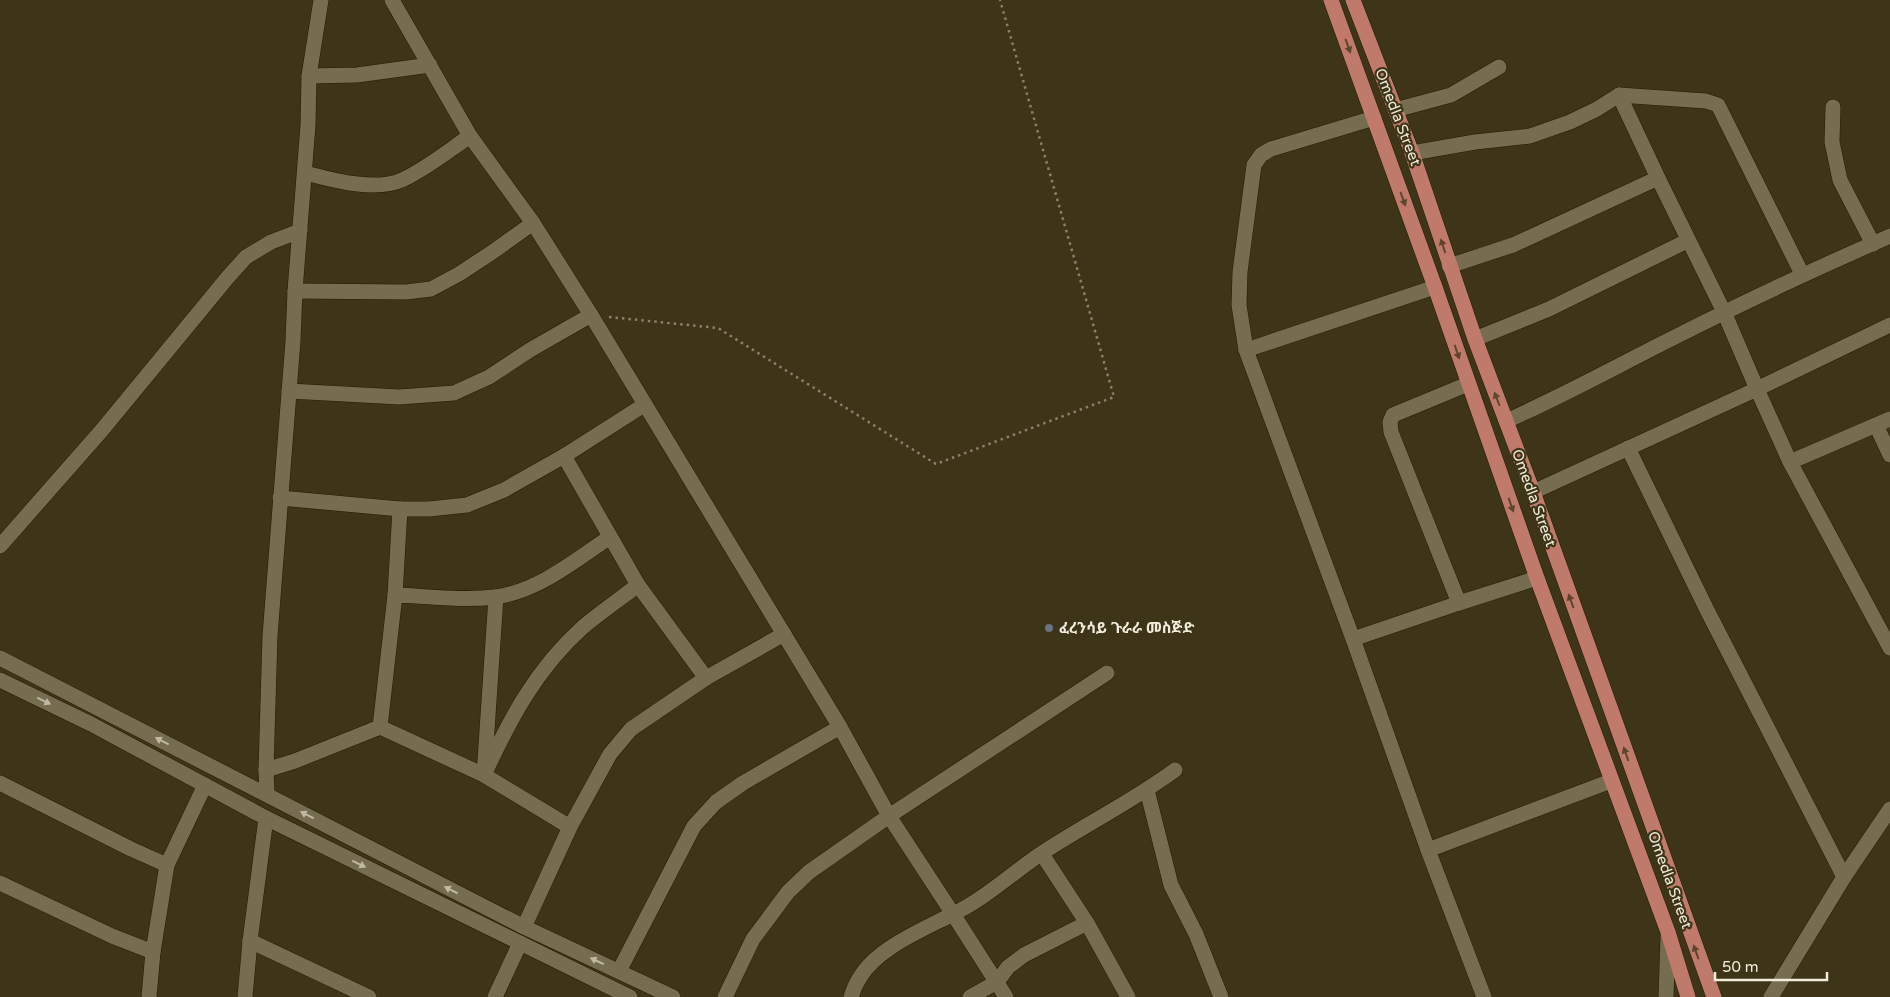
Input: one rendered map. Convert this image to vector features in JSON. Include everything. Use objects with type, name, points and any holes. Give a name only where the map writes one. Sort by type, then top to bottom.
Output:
[{"type":"main road","name":"Omedla Street","points":[[1331,0],[1435,287],[1537,578],[1668,932],[1688,997]]},
{"type":"main road","name":"Omedla Street","points":[[1353,0],[1412,153],[1475,340],[1533,492],[1714,997]]},
{"type":"street","points":[[267,794],[270,636],[305,173],[309,76],[321,0]]},
{"type":"street","points":[[392,0],[470,136],[533,224],[591,315],[840,727],[889,816],[1006,997]]},
{"type":"street","points":[[309,76],[357,75],[430,65]]},
{"type":"street","points":[[1396,110],[1451,95],[1499,67]]},
{"type":"street","points":[[1619,95],[1687,241],[1724,312],[1790,462],[1890,648]]},
{"type":"street","points":[[1412,153],[1476,142],[1530,136],[1570,122],[1597,109],[1619,95],[1706,101],[1718,105],[1802,274]]},
{"type":"street","points":[[1833,107],[1832,142],[1840,180],[1873,244]]},
{"type":"street","points":[[1374,118],[1271,149],[1261,155],[1254,164],[1240,272],[1239,305],[1246,350],[1353,639],[1428,850],[1484,997]]},
{"type":"street","points":[[305,173],[360,184],[383,184],[401,180],[420,170],[470,136]]},
{"type":"street","points":[[1449,266],[1513,245],[1658,178]]},
{"type":"street","points":[[295,291],[406,292],[431,288],[459,274],[491,254],[533,224]]},
{"type":"street","points":[[0,546],[102,430],[246,257],[271,242],[300,231]]},
{"type":"street","points":[[1506,421],[1556,398],[1802,274],[1890,236]]},
{"type":"street","points":[[1475,340],[1549,309],[1687,241]]},
{"type":"street","points":[[1246,350],[1435,287]]},
{"type":"street","points":[[289,391],[400,397],[454,393],[489,377],[530,350],[591,315]]},
{"type":"street","points":[[1533,492],[1757,389],[1890,325]]},
{"type":"street","points":[[1459,603],[1391,432],[1390,422],[1393,414],[1468,384]]},
{"type":"street","points":[[280,498],[400,508],[429,509],[467,505],[504,490],[564,456],[644,405]]},
{"type":"street","points":[[1790,462],[1890,419]]},
{"type":"street","points":[[1876,426],[1890,455]]},
{"type":"street","points":[[1628,448],[1707,610],[1844,877]]},
{"type":"street","points":[[564,456],[638,585],[706,678]]},
{"type":"street","points":[[380,727],[395,595],[400,508]]},
{"type":"street","points":[[395,595],[496,597],[526,589],[555,573],[610,537]]},
{"type":"street","points":[[1353,639],[1537,578]]},
{"type":"street","points":[[484,775],[516,709],[558,653],[584,627],[638,585]]},
{"type":"street","points":[[484,775],[496,597]]},
{"type":"street","points":[[524,927],[570,827],[610,754],[631,729],[706,678],[784,634]]},
{"type":"street","points":[[0,658],[524,927],[673,997]]},
{"type":"street","points":[[725,997],[753,939],[788,892],[809,872],[889,816],[1107,673]]},
{"type":"street","points":[[0,680],[91,724],[266,818],[630,997]]},
{"type":"street","points":[[266,770],[295,761],[380,727],[484,775],[570,827]]},
{"type":"street","points":[[619,971],[694,826],[716,802],[744,783],[840,727]]},
{"type":"street","points":[[851,997],[859,978],[878,958],[903,939],[975,904],[1042,854],[1147,790],[1175,770]]},
{"type":"street","points":[[1428,850],[1611,781]]},
{"type":"street","points":[[237,802],[244,782]]},
{"type":"street","points":[[0,783],[131,849],[167,864]]},
{"type":"street","points":[[149,997],[153,952],[167,864],[204,785]]},
{"type":"street","points":[[1147,790],[1171,885],[1196,934],[1221,997]]},
{"type":"street","points":[[1771,997],[1844,877],[1890,809]]},
{"type":"street","points":[[246,997],[250,940],[266,818]]},
{"type":"street","points":[[1042,854],[1087,923],[1128,997]]},
{"type":"street","points":[[0,883],[112,936],[153,952]]},
{"type":"street","points":[[970,997],[996,982],[1008,967],[1024,956],[1087,923]]},
{"type":"street","points":[[1666,997],[1668,932]]},
{"type":"street","points":[[250,940],[369,997]]},
{"type":"street","points":[[495,997],[520,942]]},
{"type":"path","points":[[591,315],[718,328],[936,464],[1114,397],[1000,0]]},
{"type":"place","name":"ፈረንሳይ ጉራራ መስጅድ","points":[[1049,628]]}]
